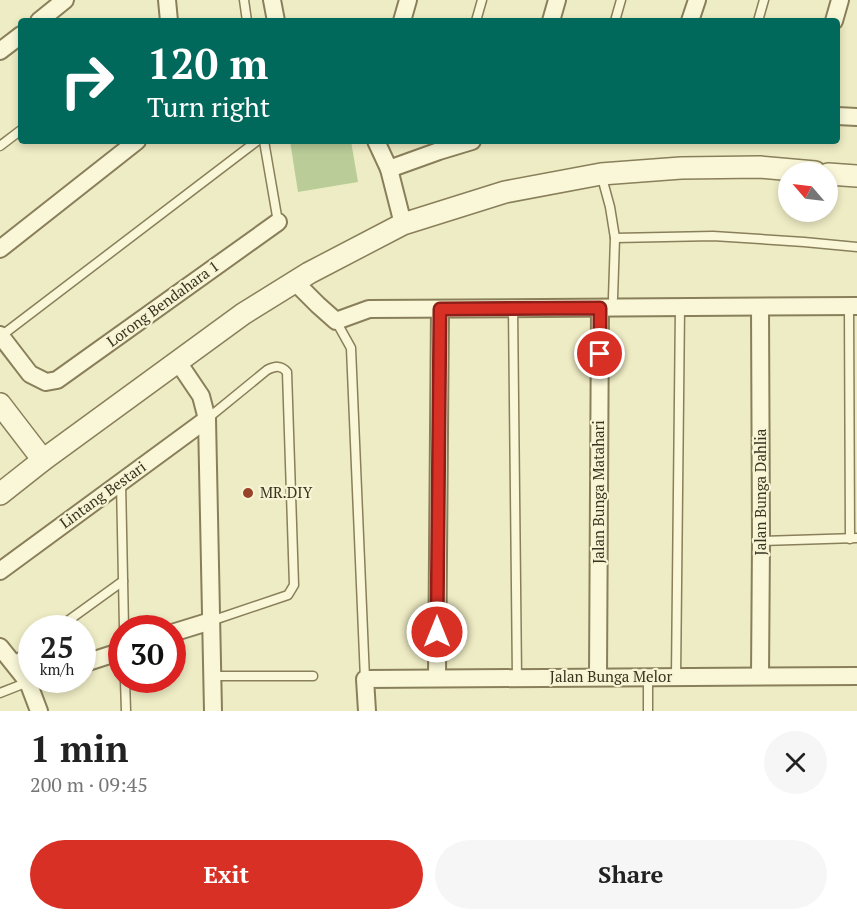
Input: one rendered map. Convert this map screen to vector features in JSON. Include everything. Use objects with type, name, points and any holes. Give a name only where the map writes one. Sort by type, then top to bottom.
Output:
[{"type":"street","points":[[43,18],[65,0]]},
{"type":"street","points":[[272,0],[275,18]]},
{"type":"street","points":[[403,18],[408,0]]},
{"type":"street","points":[[552,18],[557,0]]},
{"type":"street","points":[[691,18],[697,0]]},
{"type":"street","points":[[835,18],[840,0]]},
{"type":"street","points":[[0,51],[18,37]]},
{"type":"street","points":[[840,116],[857,117]]},
{"type":"street","points":[[0,249],[133,144]]},
{"type":"street","points":[[377,144],[388,169],[403,224]]},
{"type":"street","points":[[388,169],[440,146]]},
{"type":"street","points":[[0,494],[243,314],[309,273],[403,224],[505,192],[601,174],[692,168],[778,169]]},
{"type":"street","points":[[838,175],[857,176]]},
{"type":"street","name":"Lorong Bendahara 1","points":[[0,335],[30,374],[46,382],[57,380],[278,222]]},
{"type":"street","points":[[295,282],[336,321],[369,309],[513,308],[606,303],[680,307],[853,306]]},
{"type":"street","name":"Jalan Bunga Matahari","points":[[598,677],[606,303]]},
{"type":"street","name":"Jalan Bunga Dahlia","points":[[760,307],[760,676]]},
{"type":"street","points":[[437,678],[440,309]]},
{"type":"street","points":[[178,362],[201,396],[207,419],[213,711]]},
{"type":"street","points":[[0,404],[44,460]]},
{"type":"street","name":"Lintang Bestari","points":[[0,571],[207,419]]},
{"type":"street","points":[[186,629],[211,621]]},
{"type":"street","points":[[0,647],[18,667]]},
{"type":"street","name":"Jalan Bunga Melor","points":[[365,679],[857,676]]},
{"type":"street","points":[[365,679],[367,711]]},
{"type":"street","points":[[35,693],[39,711]]},
{"type":"lane","points":[[244,0],[247,18]]},
{"type":"lane","points":[[477,18],[482,0]]},
{"type":"lane","points":[[616,18],[621,0]]},
{"type":"lane","points":[[759,18],[764,0]]},
{"type":"lane","points":[[0,146],[18,132]]},
{"type":"lane","points":[[0,335],[254,144]]},
{"type":"lane","points":[[265,144],[278,222]]},
{"type":"lane","points":[[601,174],[615,238],[606,303]]},
{"type":"lane","points":[[615,238],[714,236],[857,247]]},
{"type":"lane","points":[[761,541],[854,538],[853,306]]},
{"type":"lane","points":[[676,677],[680,307]]},
{"type":"lane","points":[[513,308],[517,678]]},
{"type":"lane","points":[[336,321],[351,348],[365,679]]},
{"type":"lane","points":[[207,419],[267,370],[275,366],[284,368],[287,372],[294,585],[288,595],[211,621]]},
{"type":"lane","points":[[121,481],[124,615]]},
{"type":"lane","points":[[76,615],[123,581]]},
{"type":"lane","points":[[13,662],[18,658]]},
{"type":"lane","points":[[211,676],[314,676]]},
{"type":"lane","points":[[648,677],[648,711]]},
{"type":"lane","points":[[0,693],[18,686]]},
{"type":"lane","points":[[125,693],[126,711]]},
{"type":"green space","points":[[290,144],[352,144],[358,182],[298,192]]},
{"type":"place","name":"MR.DIY","points":[[248,493]]},
{"type":"route","points":[[437,632],[440,309],[600,308],[600,354]]}]
